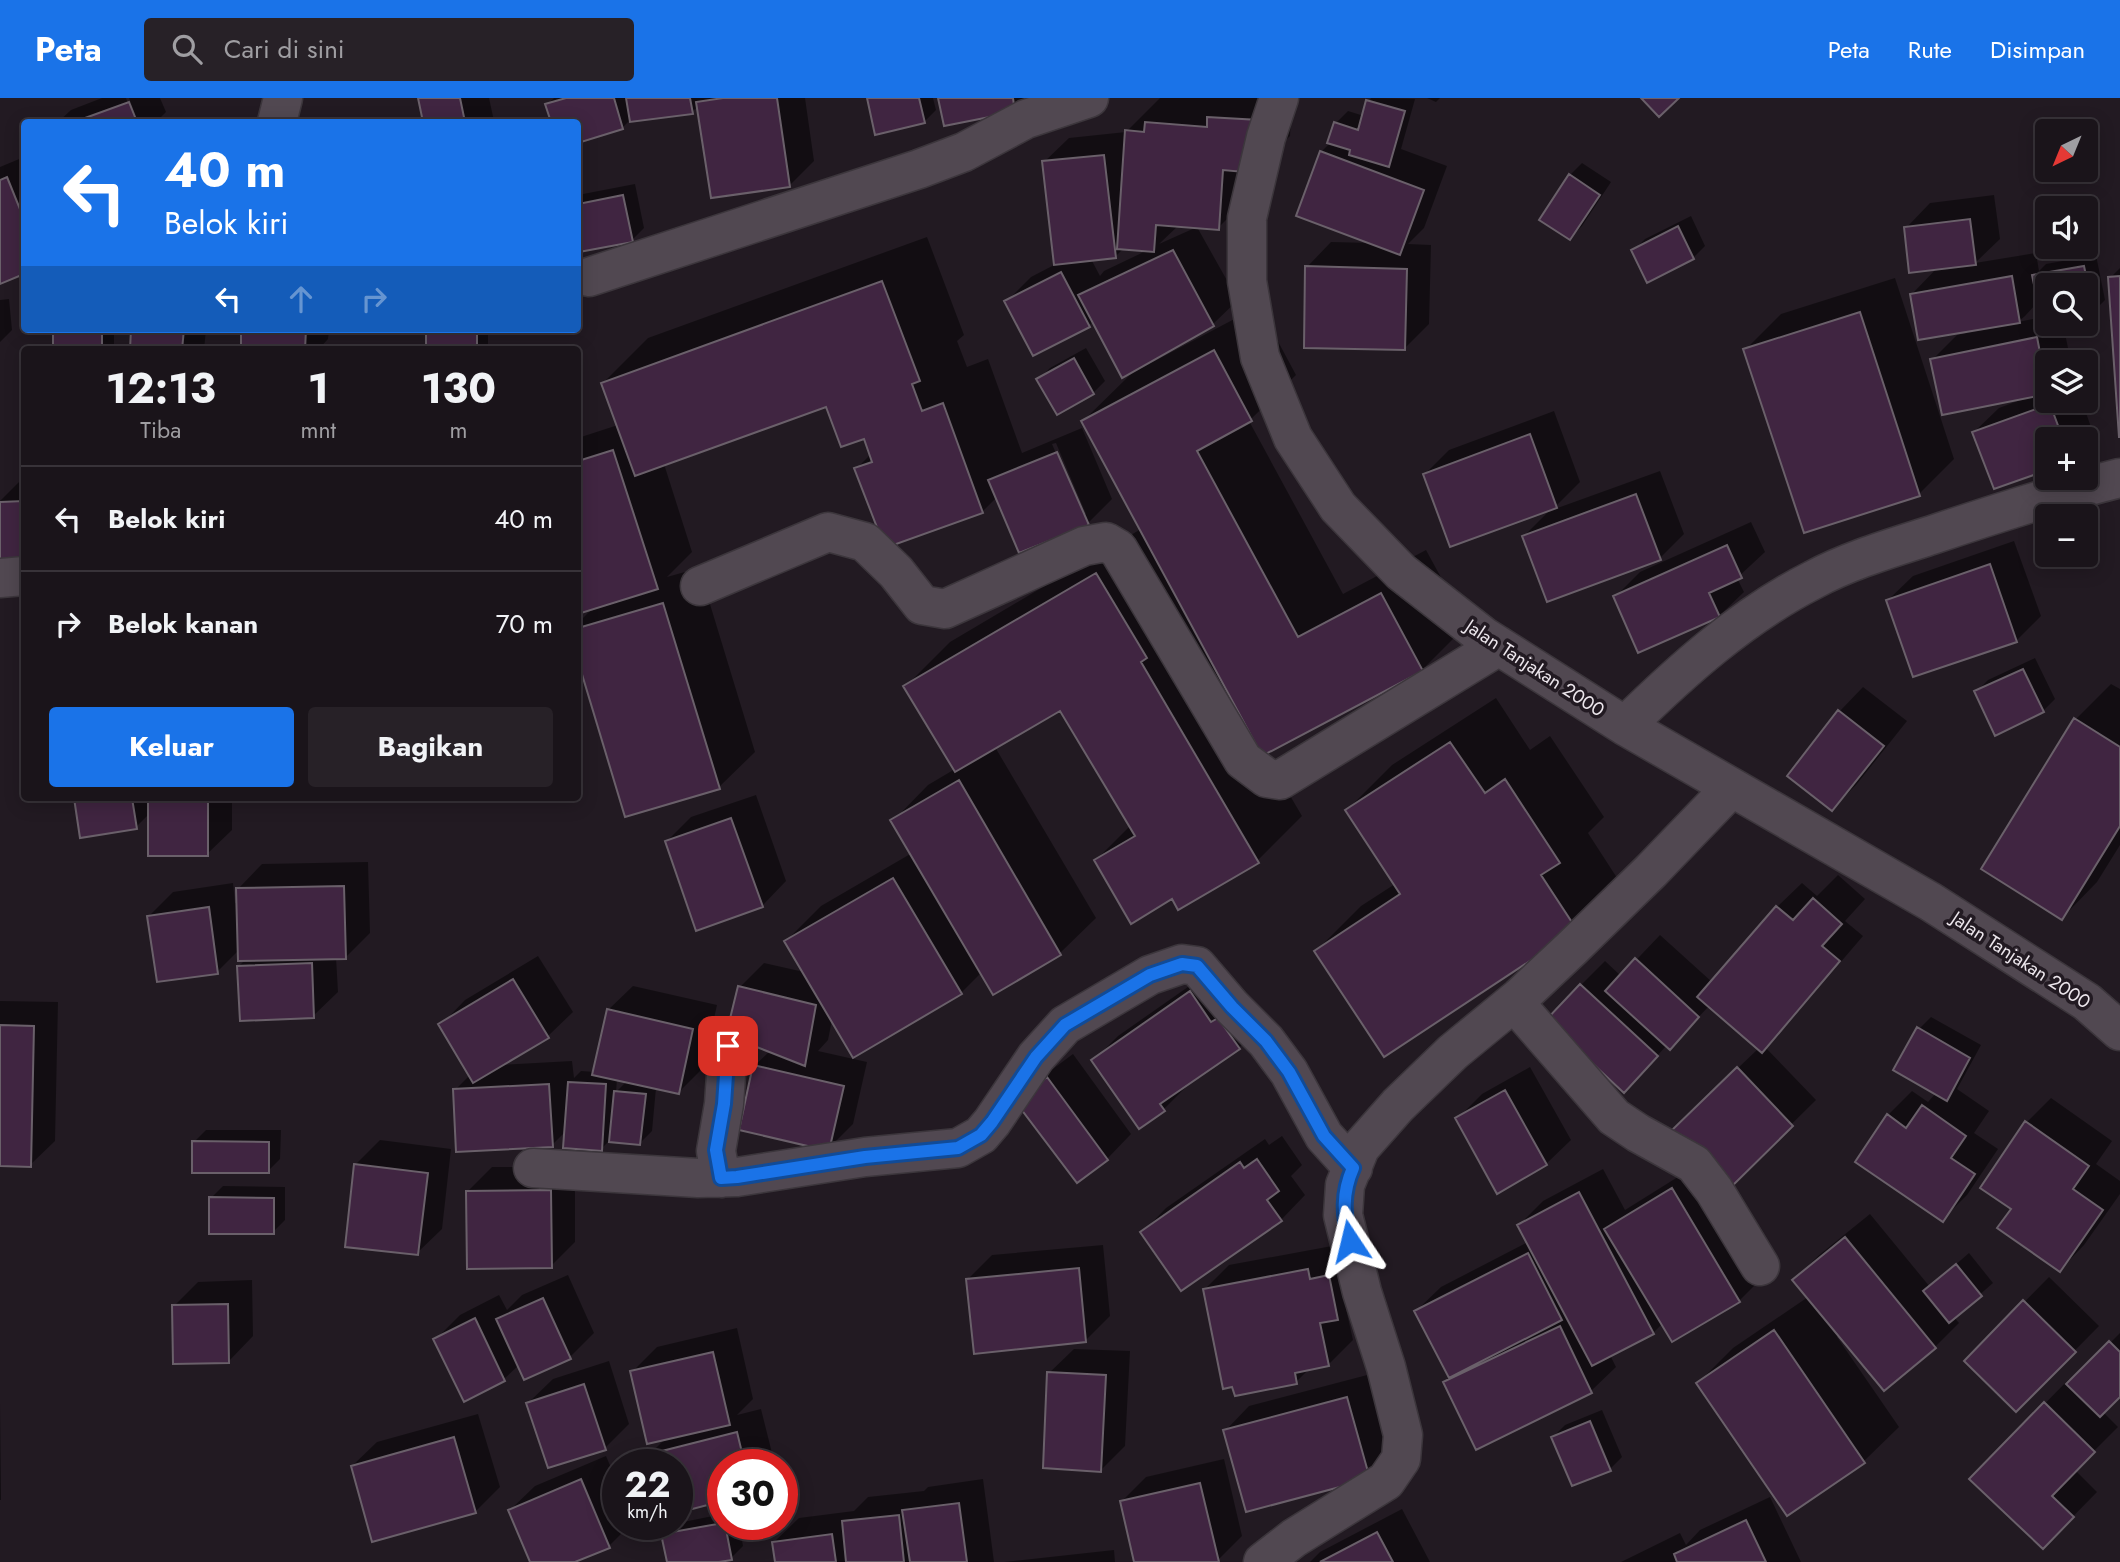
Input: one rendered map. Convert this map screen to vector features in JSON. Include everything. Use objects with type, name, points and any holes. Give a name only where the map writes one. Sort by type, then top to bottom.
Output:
[{"type":"street","points":[[278,119],[283,98]]},
{"type":"street","points":[[589,277],[919,169],[964,152],[1026,119],[1089,98]]},
{"type":"street","name":"Jalan Tanjakan 2000","points":[[1279,98],[1263,148],[1247,218],[1247,281],[1260,357],[1293,438],[1338,506],[1401,572],[1499,646],[1625,726],[1954,916],[2087,1002],[2120,1031]]},
{"type":"street","points":[[1625,726],[1714,645],[1760,611],[1813,579],[1871,555],[2045,497],[2120,478]]},
{"type":"street","points":[[700,586],[828,533],[865,542],[896,572],[922,605],[945,610],[1084,546],[1106,542],[1118,549],[1243,760],[1267,778],[1280,780],[1499,646]]},
{"type":"street","points":[[0,578],[21,576]]},
{"type":"street","points":[[1263,1562],[1294,1538],[1386,1481],[1401,1460],[1403,1435],[1343,1215],[1345,1185],[1360,1148],[1398,1105],[1452,1052],[1514,1002],[1651,871],[1731,788]]},
{"type":"street","points":[[533,1168],[721,1178],[865,1157],[958,1148],[981,1135],[1036,1057],[1065,1025],[1150,975],[1182,964],[1197,966],[1266,1041],[1289,1072],[1324,1136],[1353,1168]]},
{"type":"street","points":[[1514,1002],[1614,1117],[1637,1133],[1694,1164],[1714,1190],[1760,1266]]},
{"type":"street","points":[[721,1178],[716,1150],[724,1104],[728,1046]]},
{"type":"building","points":[[418,98],[460,98],[464,119],[422,119]]},
{"type":"building","points":[[566,98],[614,98],[623,129],[581,142],[581,119],[550,119],[545,104]]},
{"type":"building","points":[[626,98],[690,98],[693,114],[630,122]]},
{"type":"building","points":[[723,98],[777,98],[790,187],[711,198],[696,102]]},
{"type":"building","points":[[867,98],[919,98],[925,123],[875,135]]},
{"type":"building","points":[[938,98],[1013,98],[1015,112],[944,126]]},
{"type":"building","points":[[1641,98],[1679,98],[1659,117]]},
{"type":"building","points":[[1366,100],[1405,111],[1389,167],[1349,155],[1350,150],[1327,143],[1334,122],[1358,130]]},
{"type":"building","points":[[129,102],[136,119],[82,119]]},
{"type":"building","points":[[1207,117],[1259,120],[1255,173],[1223,170],[1219,230],[1156,225],[1154,252],[1117,249],[1125,130],[1144,132],[1145,122],[1207,127]]},
{"type":"building","points":[[1320,151],[1424,190],[1400,255],[1296,216]]},
{"type":"building","points":[[1104,155],[1116,258],[1054,265],[1042,161]]},
{"type":"building","points":[[1569,174],[1600,195],[1570,240],[1539,220]]},
{"type":"building","points":[[7,177],[21,212],[21,275],[0,284],[0,180]]},
{"type":"building","points":[[623,195],[633,242],[581,252],[581,203]]},
{"type":"building","points":[[1970,219],[1976,265],[1909,273],[1904,227]]},
{"type":"building","points":[[1678,226],[1694,259],[1647,283],[1631,250]]},
{"type":"building","points":[[1173,250],[1214,326],[1122,378],[1078,295]]},
{"type":"building","points":[[1305,266],[1407,269],[1405,350],[1304,348]]},
{"type":"building","points":[[2084,266],[2085,273],[2044,273]]},
{"type":"building","points":[[1061,272],[1090,327],[1033,356],[1004,301]]},
{"type":"building","points":[[2012,276],[2020,323],[1918,340],[1910,294]]},
{"type":"building","points":[[2120,276],[2120,437],[2119,437],[2108,277]]},
{"type":"building","points":[[882,281],[920,381],[912,384],[922,411],[943,403],[983,513],[885,548],[854,468],[872,462],[864,439],[841,447],[826,407],[635,476],[601,383]]},
{"type":"building","points":[[1860,312],[1920,496],[1804,533],[1743,349]]},
{"type":"building","points":[[53,333],[102,333],[102,346],[53,346]]},
{"type":"building","points":[[131,333],[184,333],[182,346],[130,346]]},
{"type":"building","points":[[241,333],[306,333],[305,346],[241,346]]},
{"type":"building","points":[[426,333],[477,333],[477,346],[426,346]]},
{"type":"building","points":[[2037,337],[2040,350],[2035,350],[2035,397],[1942,415],[1930,359]]},
{"type":"building","points":[[1214,350],[1252,421],[1197,451],[1298,637],[1381,593],[1423,671],[1262,756],[1081,421]]},
{"type":"building","points":[[1074,358],[1094,394],[1057,415],[1036,379]]},
{"type":"building","points":[[2035,409],[2035,413],[2053,413],[2059,427],[2035,427],[2035,475],[1994,489],[1972,432]]},
{"type":"building","points":[[1530,434],[1557,508],[1450,547],[1423,474]]},
{"type":"building","points":[[613,450],[658,589],[581,613],[581,460]]},
{"type":"building","points":[[1057,452],[1089,525],[1019,553],[988,480]]},
{"type":"building","points":[[1636,494],[1661,560],[1547,602],[1522,536]]},
{"type":"building","points":[[21,501],[21,565],[0,566],[0,502]]},
{"type":"building","points":[[1727,545],[1742,578],[1709,593],[1720,617],[1638,653],[1613,596]]},
{"type":"building","points":[[1990,564],[2017,642],[1913,677],[1886,600]]},
{"type":"building","points":[[1096,573],[1147,658],[1141,662],[1259,863],[1178,910],[1172,899],[1131,924],[1094,860],[1135,836],[1060,711],[955,772],[903,686]]},
{"type":"building","points":[[663,603],[720,789],[625,817],[581,671],[581,627]]},
{"type":"building","points":[[2023,669],[2044,712],[1995,736],[1974,691]]},
{"type":"building","points":[[1838,710],[1884,746],[1832,811],[1787,776]]},
{"type":"building","points":[[2074,718],[2120,747],[2120,826],[2062,920],[1981,869]]},
{"type":"building","points":[[1450,742],[1485,793],[1505,779],[1560,863],[1541,875],[1577,930],[1384,1057],[1314,951],[1400,894],[1345,810]]},
{"type":"building","points":[[959,780],[1061,955],[993,995],[890,820]]},
{"type":"building","points":[[74,801],[132,801],[137,829],[80,838]]},
{"type":"building","points":[[148,801],[208,801],[208,856],[148,856]]},
{"type":"building","points":[[731,818],[763,907],[696,931],[665,841]]},
{"type":"building","points":[[893,878],[962,994],[853,1058],[784,941]]},
{"type":"building","points":[[344,886],[346,959],[238,961],[236,888]]},
{"type":"building","points":[[1813,898],[1842,924],[1822,946],[1840,961],[1762,1053],[1697,997],[1776,906],[1793,920]]},
{"type":"building","points":[[209,907],[218,974],[157,982],[147,916]]},
{"type":"building","points":[[1635,958],[1699,1017],[1670,1050],[1605,991]]},
{"type":"building","points":[[312,963],[314,1018],[240,1021],[237,966]]},
{"type":"building","points":[[513,979],[549,1038],[473,1083],[438,1024]]},
{"type":"building","points":[[1580,984],[1658,1056],[1624,1093],[1546,1020]]},
{"type":"building","points":[[738,986],[816,1005],[805,1066],[726,1035]]},
{"type":"building","points":[[1190,991],[1211,1022],[1218,1018],[1240,1049],[1160,1104],[1165,1111],[1139,1129],[1091,1060]]},
{"type":"building","points":[[607,1009],[693,1029],[679,1094],[592,1075]]},
{"type":"building","points":[[0,1025],[34,1026],[31,1167],[0,1166]]},
{"type":"building","points":[[1917,1027],[1970,1058],[1947,1101],[1893,1070]]},
{"type":"building","points":[[753,1065],[844,1086],[829,1151],[739,1130]]},
{"type":"building","points":[[1737,1067],[1793,1126],[1727,1191],[1670,1132]]},
{"type":"building","points":[[1047,1077],[1108,1160],[1077,1183],[1015,1101]]},
{"type":"building","points":[[568,1082],[606,1084],[602,1151],[563,1148]]},
{"type":"building","points":[[549,1084],[553,1147],[456,1152],[453,1089]]},
{"type":"building","points":[[1505,1090],[1547,1165],[1497,1194],[1455,1118]]},
{"type":"building","points":[[614,1091],[646,1094],[640,1145],[609,1142]]},
{"type":"building","points":[[1922,1105],[1966,1136],[1951,1158],[1975,1174],[1943,1222],[1855,1162],[1887,1114],[1906,1128]]},
{"type":"building","points":[[2025,1121],[2089,1166],[2073,1189],[2103,1210],[2060,1272],[1997,1228],[2011,1209],[1980,1188]]},
{"type":"building","points":[[192,1141],[269,1142],[269,1173],[192,1173]]},
{"type":"building","points":[[1257,1159],[1279,1191],[1267,1200],[1282,1221],[1181,1291],[1140,1232],[1240,1162],[1244,1168]]},
{"type":"building","points":[[354,1164],[428,1173],[418,1255],[345,1247]]},
{"type":"building","points":[[1672,1188],[1740,1302],[1672,1342],[1604,1229]]},
{"type":"building","points":[[551,1190],[552,1268],[467,1269],[466,1191]]},
{"type":"building","points":[[1579,1192],[1654,1334],[1592,1366],[1517,1225]]},
{"type":"building","points":[[209,1197],[274,1198],[274,1234],[209,1234]]},
{"type":"building","points":[[1845,1237],[1936,1348],[1884,1391],[1792,1280]]},
{"type":"building","points":[[1528,1253],[1562,1320],[1449,1378],[1414,1311]]},
{"type":"building","points":[[1956,1264],[1982,1296],[1949,1323],[1923,1291]]},
{"type":"building","points":[[1079,1268],[1086,1342],[974,1354],[966,1279]]},
{"type":"building","points":[[1308,1269],[1310,1279],[1329,1275],[1338,1320],[1320,1323],[1329,1366],[1295,1373],[1297,1384],[1235,1396],[1232,1387],[1223,1389],[1203,1289]]},
{"type":"building","points":[[543,1298],[571,1359],[524,1380],[496,1319]]},
{"type":"building","points":[[2023,1300],[2076,1352],[2016,1412],[1964,1361]]},
{"type":"building","points":[[228,1304],[229,1363],[173,1364],[172,1305]]},
{"type":"building","points":[[475,1318],[505,1381],[464,1402],[433,1339]]},
{"type":"building","points":[[1560,1326],[1592,1393],[1476,1450],[1443,1382]]},
{"type":"building","points":[[1774,1330],[1865,1463],[1787,1516],[1696,1383]]},
{"type":"building","points":[[2109,1341],[2120,1352],[2120,1397],[2100,1417],[2066,1384]]},
{"type":"building","points":[[713,1352],[730,1425],[647,1444],[630,1371]]},
{"type":"building","points":[[1047,1372],[1106,1375],[1101,1472],[1043,1468]]},
{"type":"building","points":[[584,1384],[606,1449],[548,1468],[526,1403]]},
{"type":"building","points":[[1347,1397],[1370,1479],[1246,1512],[1223,1430]]},
{"type":"building","points":[[2044,1402],[2095,1452],[2052,1496],[2074,1517],[2043,1549],[1969,1479]]},
{"type":"building","points":[[1590,1421],[1611,1471],[1572,1486],[1551,1437]]},
{"type":"building","points":[[737,1432],[741,1449],[707,1449],[707,1505],[693,1509],[693,1449],[670,1449]]},
{"type":"building","points":[[454,1437],[476,1513],[372,1542],[351,1466]]},
{"type":"building","points":[[581,1479],[602,1529],[602,1540],[607,1540],[610,1548],[575,1562],[530,1562],[508,1510]]},
{"type":"building","points":[[1200,1483],[1219,1562],[1134,1562],[1120,1501]]},
{"type":"building","points":[[959,1503],[967,1562],[910,1562],[902,1510]]},
{"type":"building","points":[[899,1515],[904,1562],[846,1562],[842,1521]]},
{"type":"building","points":[[1746,1520],[1766,1562],[1677,1562],[1674,1554]]},
{"type":"building","points":[[707,1526],[707,1540],[728,1540],[732,1560],[667,1562],[662,1540],[693,1540],[693,1528]]},
{"type":"building","points":[[1377,1532],[1393,1562],[1320,1562]]},
{"type":"building","points":[[832,1534],[836,1562],[775,1562],[772,1542]]},
{"type":"route","points":[[728,1046],[724,1104],[716,1150],[721,1178],[865,1157],[958,1148],[981,1135],[1036,1057],[1065,1025],[1150,975],[1182,964],[1197,966],[1266,1041],[1289,1072],[1324,1136],[1353,1168],[1345,1185],[1343,1215],[1350,1241]]}]
